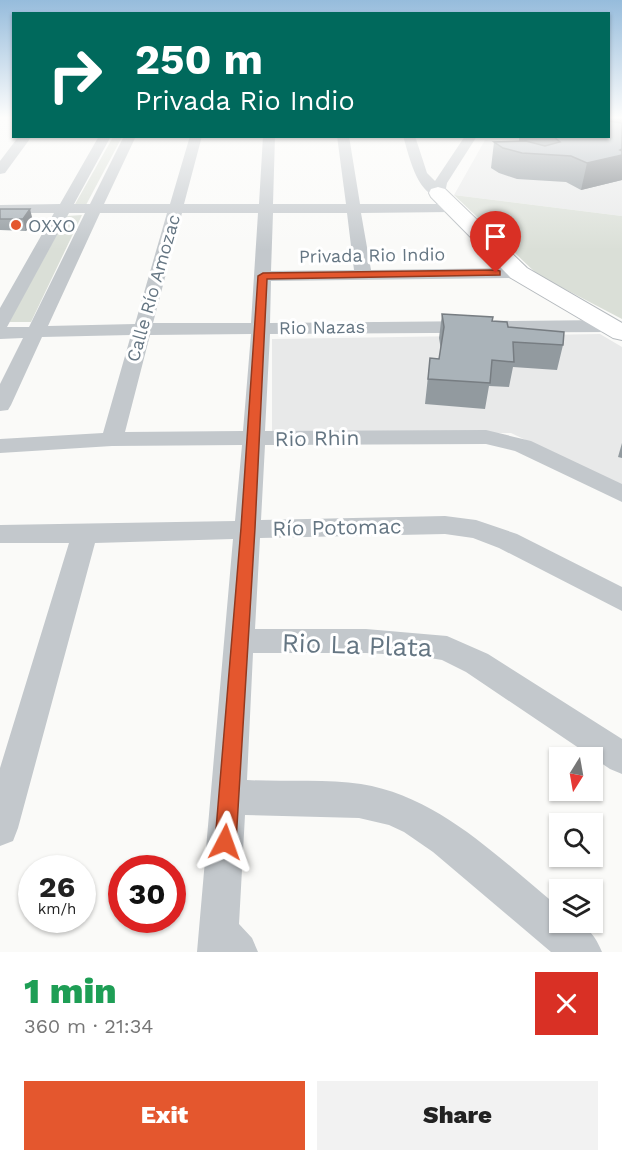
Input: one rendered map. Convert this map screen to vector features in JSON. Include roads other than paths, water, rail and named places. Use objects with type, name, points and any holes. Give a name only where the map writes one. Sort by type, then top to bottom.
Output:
[{"type":"main road","points":[[445,200],[519,273],[615,330]]},
{"type":"street","points":[[0,324],[90,161]]},
{"type":"street","points":[[0,405],[118,161]]},
{"type":"street","name":"Calle Río Amozac","points":[[112,440],[189,161]]},
{"type":"street","points":[[225,945],[229,797],[260,328],[267,161]]},
{"type":"street","points":[[346,161],[363,274]]},
{"type":"street","points":[[417,161],[421,174],[445,200]]},
{"type":"street","points":[[445,200],[440,183],[454,161]]},
{"type":"street","points":[[0,209],[351,207],[445,200]]},
{"type":"street","name":"Privada Rio Indio","points":[[263,276],[519,273]]},
{"type":"street","name":"Rio Nazas","points":[[0,333],[260,328],[615,330]]},
{"type":"street","name":"Rio Rhin","points":[[0,446],[112,440],[486,437],[523,446],[622,494]]},
{"type":"street","name":"Río Potomac","points":[[0,534],[84,535],[248,528],[445,525],[476,529],[507,541],[622,600]]},
{"type":"street","points":[[0,828],[84,535]]},
{"type":"street","name":"Rio La Plata","points":[[241,641],[366,642],[418,644],[447,648],[477,663],[622,758]]},
{"type":"street","points":[[229,797],[359,801],[390,808],[417,819],[446,839],[582,952]]},
{"type":"place","name":"OXXO","points":[[16,225]]}]
